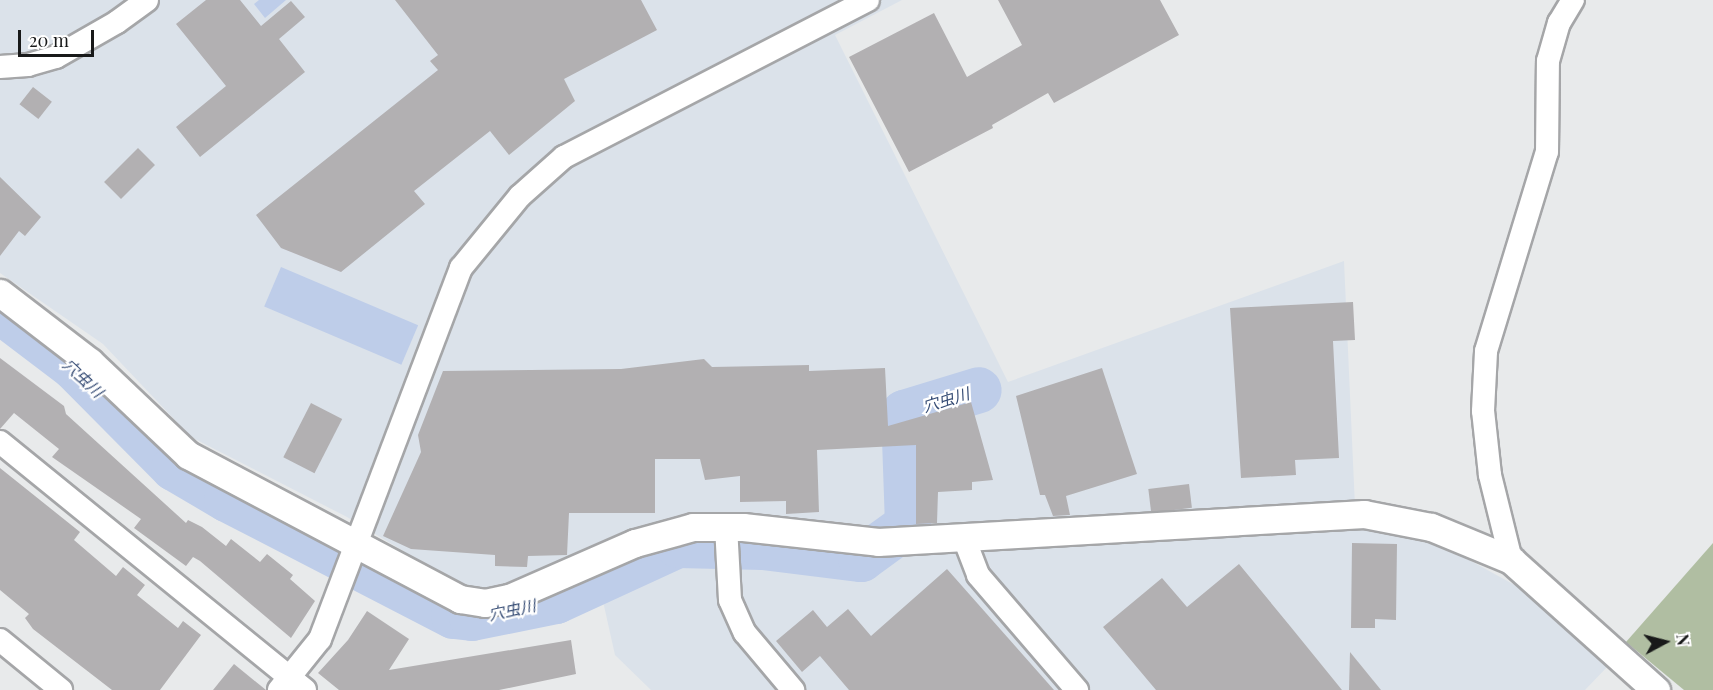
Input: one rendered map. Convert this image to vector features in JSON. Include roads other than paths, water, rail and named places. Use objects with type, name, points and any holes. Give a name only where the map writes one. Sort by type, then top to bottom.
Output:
[{"type":"street","points":[[0,67],[28,65],[56,57],[117,22],[147,0]]},
{"type":"street","points":[[0,442],[291,686],[321,639],[460,268],[520,196],[564,157],[868,0]]},
{"type":"street","points":[[1511,560],[1490,476],[1485,433],[1486,351],[1545,161],[1548,61],[1559,23],[1573,0]]},
{"type":"street","points":[[0,293],[90,362],[188,455],[460,599],[485,603],[533,589],[645,540],[693,527],[726,526],[878,542],[1364,514],[1431,527],[1511,560],[1656,690]]},
{"type":"street","points":[[726,526],[730,600],[745,633],[793,690]]},
{"type":"street","points":[[964,538],[978,575],[1077,690]]},
{"type":"street","points":[[0,640],[61,690]]},
{"type":"water","points":[[259,0],[286,0],[265,18],[254,4]]},
{"type":"water","points":[[281,267],[418,325],[401,365],[264,307]]},
{"type":"waterway","name":"穴虫川","points":[[0,311],[74,367],[174,468],[227,499],[454,616],[472,618],[556,601],[678,545],[763,547],[861,559],[908,525],[904,413],[979,390]]}]
